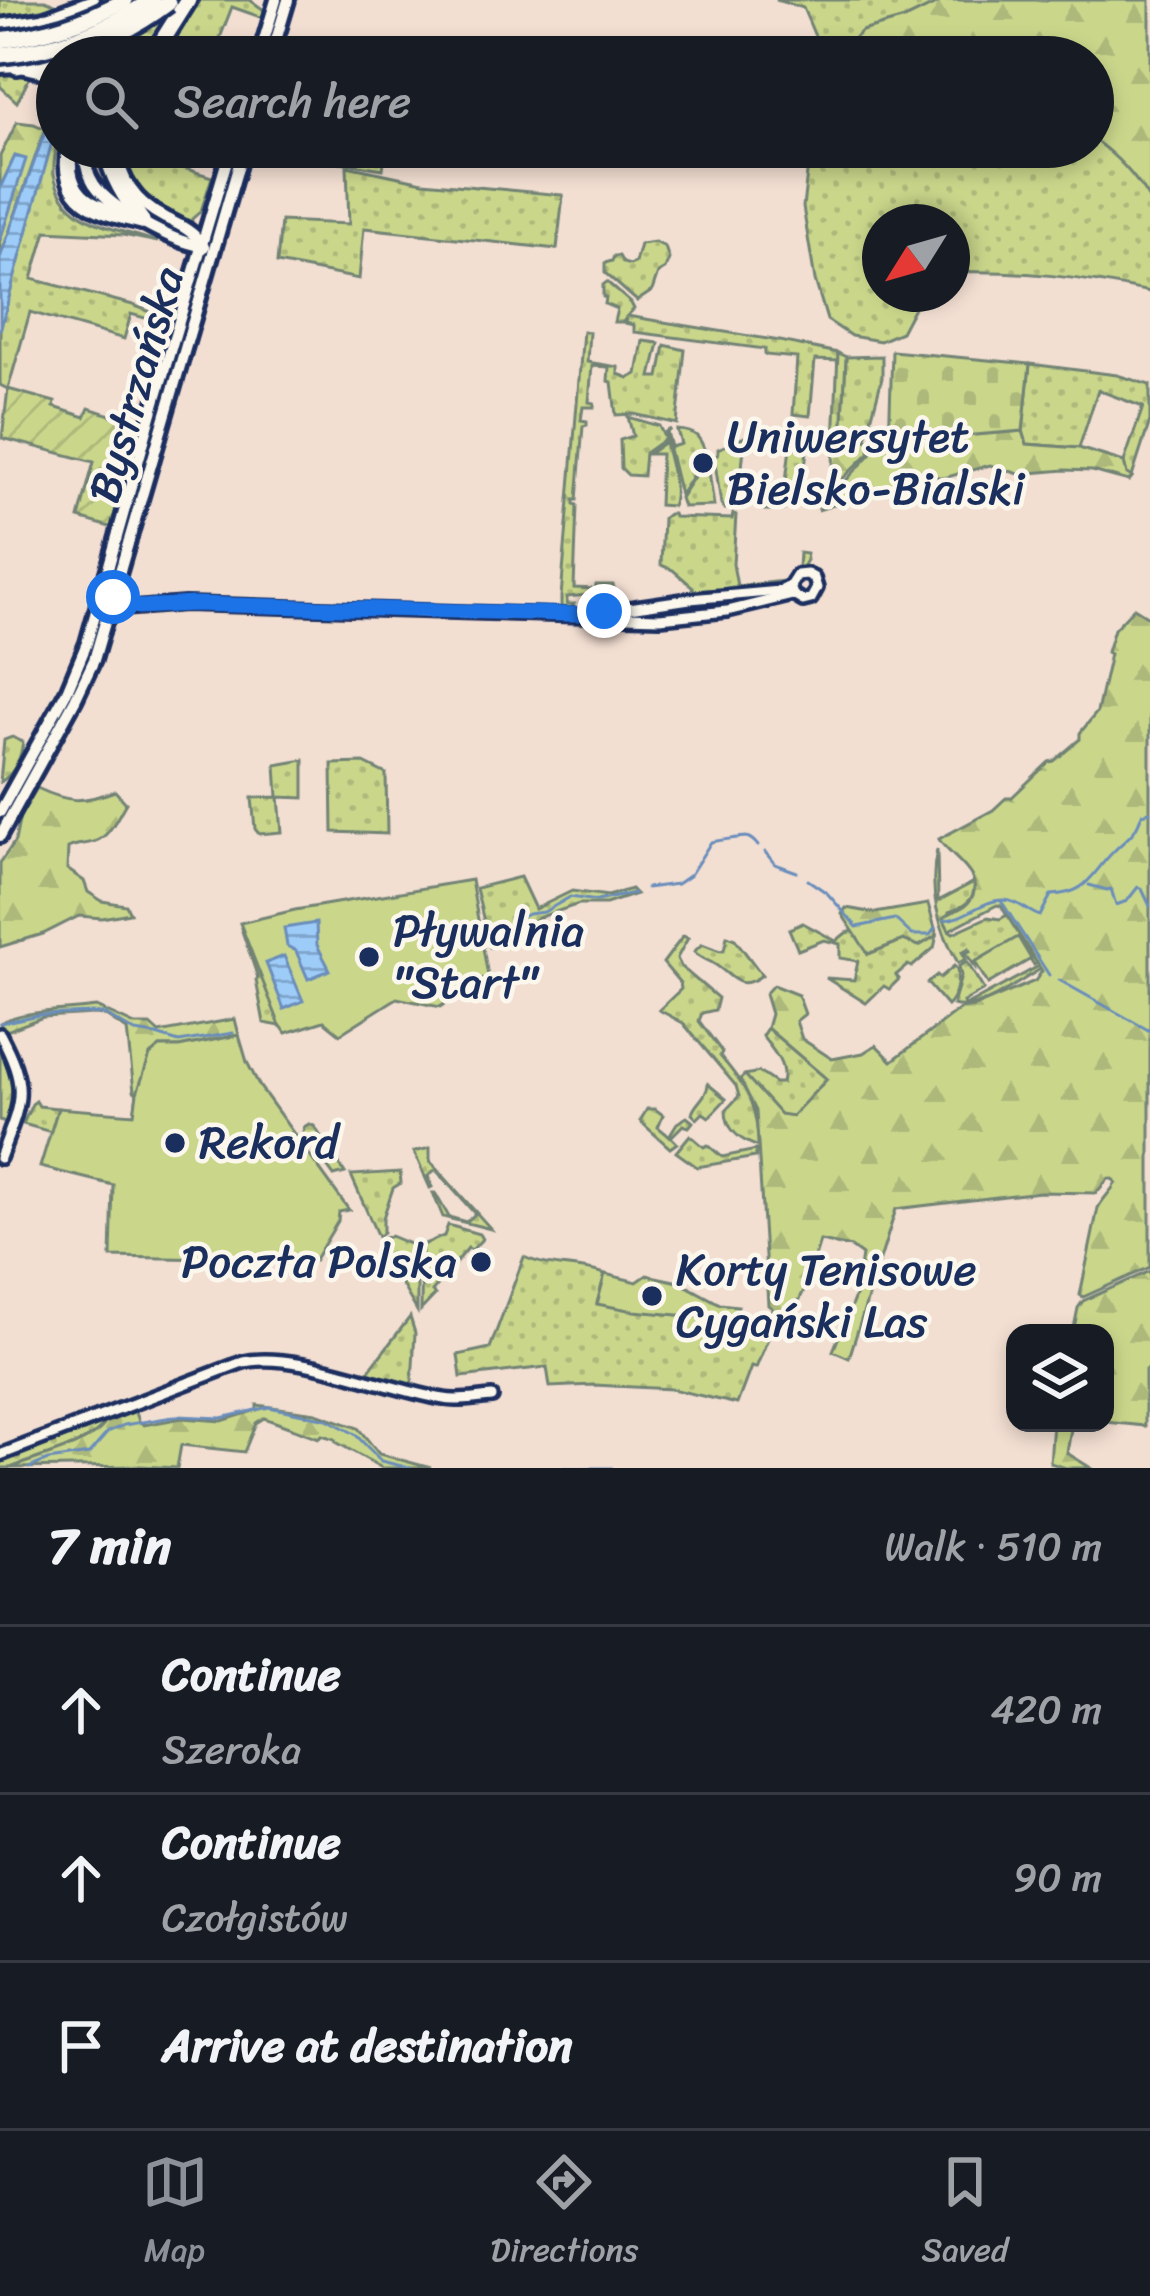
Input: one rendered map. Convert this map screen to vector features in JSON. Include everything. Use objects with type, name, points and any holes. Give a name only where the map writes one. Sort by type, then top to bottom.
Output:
[{"type":"highway","points":[[0,40],[59,29],[125,0]]},
{"type":"highway","points":[[117,36],[125,0]]},
{"type":"highway","points":[[165,36],[188,0]]},
{"type":"highway","points":[[83,36],[164,1]]},
{"type":"highway","points":[[116,36],[164,1]]},
{"type":"highway","points":[[0,55],[36,48]]},
{"type":"highway","points":[[69,168],[81,198],[98,209],[142,221]]},
{"type":"highway","points":[[110,168],[142,221]]},
{"type":"main road","points":[[0,25],[42,19],[93,0]]},
{"type":"main road","points":[[265,36],[276,0]]},
{"type":"main road","points":[[277,36],[288,0]]},
{"type":"main road","points":[[87,168],[97,188],[114,203],[185,243],[207,250]]},
{"type":"main road","points":[[119,168],[131,192],[145,206],[195,233],[207,250]]},
{"type":"main road","name":"Bystrzańska","points":[[207,250],[209,218],[224,168]]},
{"type":"main road","name":"Bystrzańska","points":[[0,836],[84,684],[112,602],[144,464],[207,250],[236,168]]},
{"type":"main road","points":[[173,222],[191,226],[209,218]]},
{"type":"main road","name":"Bystrzańska","points":[[0,812],[112,602]]},
{"type":"street","points":[[112,602],[139,607],[193,604],[598,614],[668,601],[792,591]]},
{"type":"street","points":[[0,1034],[21,1086],[18,1112],[0,1158]]},
{"type":"street","points":[[0,1454],[254,1359],[290,1362],[444,1399],[492,1397]]},
{"type":"green space","points":[[0,0],[45,0],[60,6],[0,18]]},
{"type":"green space","points":[[194,0],[250,0],[264,10],[263,18],[232,7],[221,36],[176,36],[178,24]]},
{"type":"green space","points":[[776,0],[944,0],[905,19],[862,31],[860,36],[815,36],[803,8]]},
{"type":"green space","points":[[944,0],[1150,0],[1150,201],[1114,156],[1114,36],[856,36]]},
{"type":"green space","points":[[172,8],[176,13],[162,36],[130,36]]},
{"type":"green space","points":[[32,73],[17,102],[0,86],[0,74]]},
{"type":"green space","points":[[17,122],[36,125],[36,155],[0,258],[0,240],[25,159],[15,156],[0,188],[0,156]]},
{"type":"green space","points":[[1114,155],[1142,185],[1150,204],[1150,292],[1052,276],[970,272],[970,204],[862,204],[862,312],[912,312],[901,332],[880,341],[851,336],[827,320],[803,207],[808,168],[1114,168]]},
{"type":"green space","points":[[44,168],[54,168],[59,190],[79,214],[158,242],[46,231],[32,279],[133,305],[171,320],[170,325],[131,314],[124,339],[30,312],[8,389],[0,385],[0,330]]},
{"type":"green space","points":[[129,168],[183,168],[212,177],[201,211],[192,222],[155,204]]},
{"type":"green space","points":[[347,168],[423,182],[563,195],[557,249],[364,228],[359,279],[277,263],[281,221],[349,224]]},
{"type":"green space","points":[[655,242],[665,247],[669,259],[652,291],[637,301],[605,273],[605,263],[619,256],[623,263],[635,263],[640,244]]},
{"type":"green space","points":[[607,282],[631,303],[634,309],[627,316],[838,353],[838,361],[815,360],[810,416],[793,414],[797,358],[765,355],[765,349],[634,332],[626,318],[614,322],[617,309],[605,304],[603,297]]},
{"type":"green space","points":[[583,331],[589,332],[587,362],[618,367],[618,374],[629,378],[637,374],[643,341],[659,343],[651,377],[659,377],[665,345],[685,350],[677,424],[634,414],[616,415],[609,367],[592,366],[589,402],[594,407],[583,407],[581,420],[587,425],[583,426],[574,500],[574,588],[614,588],[567,597],[567,604],[574,604],[571,609],[561,608],[561,597]]},
{"type":"green space","points":[[892,351],[1030,364],[1023,431],[889,442]]},
{"type":"green space","points":[[838,353],[846,357],[842,439],[870,440],[869,453],[832,489]]},
{"type":"green space","points":[[882,356],[882,378],[866,438],[842,439],[846,357]]},
{"type":"green space","points":[[1030,364],[1117,375],[1150,385],[1150,421],[1132,477],[1124,462],[1143,407],[1098,390],[1079,448],[1027,444],[1023,431]]},
{"type":"green space","points":[[8,389],[55,402],[54,407],[85,417],[89,408],[141,425],[113,528],[79,518],[94,462],[2,438]]},
{"type":"green space","points":[[628,417],[659,426],[665,439],[645,453],[643,476],[628,475],[621,468],[620,440],[633,436]]},
{"type":"green space","points":[[671,429],[667,432],[671,447],[681,444],[677,430],[693,433],[706,454],[680,495],[665,432]]},
{"type":"green space","points":[[1023,431],[1027,444],[1079,448],[1124,462],[1132,477],[1129,481],[1065,470],[1019,474],[990,465],[944,478],[928,475],[818,510],[871,454],[875,442]]},
{"type":"green space","points":[[745,437],[739,499],[725,509],[714,456],[718,449]]},
{"type":"green space","points":[[665,442],[674,483],[672,506],[659,505],[661,454],[648,454]]},
{"type":"green space","points":[[790,447],[807,449],[802,496],[784,510],[764,510],[753,497],[754,488],[785,490]]},
{"type":"green space","points":[[707,457],[714,506],[683,507],[680,498]]},
{"type":"green space","points":[[668,514],[732,519],[736,515],[733,564],[737,586],[784,581],[798,567],[799,553],[806,554],[807,560],[780,586],[694,594],[693,587],[661,565],[663,518]]},
{"type":"green space","points":[[1134,608],[1150,618],[1150,1267],[1080,1295],[1098,1208],[1116,1182],[1112,1179],[1096,1193],[1040,1192],[896,1209],[849,1358],[833,1351],[856,1294],[862,1255],[851,1247],[820,1241],[792,1316],[771,1313],[768,1305],[756,1111],[740,1079],[745,1075],[780,1114],[792,1116],[827,1079],[767,1028],[771,1014],[765,994],[773,985],[798,995],[805,1014],[796,1021],[802,1039],[832,1059],[863,1053],[876,1045],[892,1061],[960,1009],[1035,981],[1042,971],[1001,906],[949,930],[943,918],[968,903],[974,884],[939,839],[1011,798],[1080,739],[1097,712],[1114,629]]},
{"type":"green space","points":[[12,737],[23,742],[21,753],[0,782],[4,740]]},
{"type":"green space","points":[[304,760],[304,798],[279,797],[282,832],[259,834],[252,798],[278,797],[276,765]]},
{"type":"green space","points":[[364,763],[386,774],[387,834],[333,832],[332,764]]},
{"type":"green space","points":[[37,788],[76,800],[115,791],[126,803],[104,836],[68,848],[67,869],[84,881],[88,892],[102,901],[126,905],[130,913],[79,916],[43,934],[0,947],[0,863],[15,841],[20,816]]},
{"type":"green space","points":[[937,849],[938,901],[974,882],[968,902],[949,912],[949,930],[953,933],[988,917],[1007,915],[1037,963],[1017,938],[975,962],[975,967],[966,953],[969,948],[962,952],[966,959],[958,963],[937,908]]},
{"type":"green space","points":[[520,877],[535,909],[572,891],[608,896],[631,889],[636,894],[606,904],[579,904],[537,918],[490,947],[476,888]]},
{"type":"green space","name":"Pływalnia \"Start\"","points":[[471,880],[488,976],[440,1007],[397,998],[340,1034],[324,1021],[286,1033],[240,923]]},
{"type":"green space","points":[[928,904],[937,935],[919,946],[903,940],[868,954],[842,914],[846,908],[875,913]]},
{"type":"green space","points":[[803,923],[836,941],[855,931],[869,954],[904,940],[919,945],[937,935],[934,948],[866,1003],[826,978],[854,980],[858,961],[840,958],[840,944],[824,940],[798,950],[789,929]]},
{"type":"green space","points":[[243,927],[280,1026],[264,1023],[258,978]]},
{"type":"green space","points":[[683,936],[688,938],[677,958],[681,967],[718,998],[715,1010],[702,1013],[699,1021],[749,1097],[759,1147],[741,1138],[729,1124],[726,1110],[739,1096],[736,1086],[683,1023],[659,1010],[681,989],[663,963]]},
{"type":"green space","points":[[727,936],[735,939],[762,975],[747,983],[736,981],[694,952],[702,944],[724,950]]},
{"type":"green space","points":[[1018,937],[1031,959],[988,984],[975,962]]},
{"type":"green space","points":[[967,962],[984,990],[963,1002],[965,1006],[953,1005],[959,966]]},
{"type":"green space","points":[[954,966],[957,984],[947,1006],[927,983]]},
{"type":"green space","points":[[1041,969],[986,1001],[965,1006]]},
{"type":"green space","points":[[96,1007],[135,1025],[150,1025],[159,1033],[235,1019],[239,1035],[160,1047],[135,1109],[137,1093],[127,1030],[104,1015],[43,1017],[4,1032],[0,1023],[32,1013]]},
{"type":"green space","points":[[767,1028],[827,1079],[793,1116],[780,1115],[745,1075],[759,1072],[782,1083],[781,1064],[762,1036]]},
{"type":"green space","name":"Rekord","points":[[239,1035],[260,1087],[349,1210],[339,1212],[314,1261],[111,1257],[113,1185],[40,1167],[58,1108],[134,1114],[150,1055],[160,1047]]},
{"type":"green space","points":[[0,1047],[12,1084],[7,1123],[0,1120]]},
{"type":"green space","points":[[708,1084],[726,1099],[709,1117],[703,1113],[697,1119],[692,1114]]},
{"type":"green space","points":[[36,1101],[39,1106],[58,1108],[51,1132],[23,1124]]},
{"type":"green space","points":[[647,1109],[663,1115],[658,1127],[669,1136],[687,1117],[693,1122],[671,1137],[677,1143],[670,1148],[640,1121]]},
{"type":"green space","points":[[309,1124],[345,1173],[334,1176],[303,1133]]},
{"type":"green space","points":[[690,1135],[722,1157],[756,1150],[756,1157],[697,1167],[676,1152]]},
{"type":"green space","points":[[430,1148],[430,1161],[491,1229],[443,1217],[433,1193],[449,1217],[466,1222],[475,1214],[436,1170],[428,1176],[430,1188],[414,1152]]},
{"type":"green space","points":[[400,1172],[401,1183],[393,1188],[378,1237],[351,1175]]},
{"type":"green space","points":[[448,1225],[482,1239],[472,1250],[468,1248],[421,1310],[422,1245],[444,1236]]},
{"type":"green space","points":[[390,1236],[417,1247],[417,1311],[379,1240]]},
{"type":"green space","points":[[524,1257],[605,1274],[597,1303],[773,1326],[737,1404],[672,1389],[550,1387],[547,1367],[461,1377],[458,1355],[490,1348]]},
{"type":"green space","points":[[1150,1271],[1145,1426],[1114,1423],[1114,1324],[1075,1324],[1083,1301]]},
{"type":"green space","name":"Korty Tenisowe Cygański Las","points":[[605,1274],[637,1282],[647,1275],[679,1282],[720,1304],[738,1306],[734,1320],[597,1304]]},
{"type":"green space","points":[[410,1317],[415,1333],[412,1382],[407,1386],[366,1374]]},
{"type":"green space","points":[[257,1405],[316,1413],[358,1428],[379,1454],[431,1468],[382,1468],[335,1439],[264,1418],[256,1423],[244,1452],[181,1445],[177,1468],[11,1468],[78,1443],[107,1420],[135,1410],[144,1425],[182,1418],[222,1421],[257,1410]]},
{"type":"green space","points":[[107,1420],[78,1443],[0,1468],[0,1460]]},
{"type":"green space","points":[[1052,1432],[1070,1432],[1067,1453],[1091,1468],[1066,1468],[1050,1463]]},
{"type":"water","points":[[15,156],[26,159],[0,240],[0,188]]},
{"type":"water","points":[[36,157],[36,168],[45,168],[0,330],[0,258]]},
{"type":"water","points":[[316,923],[317,945],[330,970],[308,979],[296,951],[287,946],[284,928]]},
{"type":"water","points":[[284,956],[303,1001],[284,1009],[266,963]]},
{"type":"waterway","points":[[944,920],[1003,900],[1040,916],[1051,895],[1073,891],[1088,881],[1134,831],[1142,814],[1150,812]]},
{"type":"waterway","points":[[646,888],[677,884],[690,875],[711,842],[746,837],[758,846]]},
{"type":"waterway","points":[[765,852],[775,864],[797,872]]},
{"type":"waterway","points":[[808,880],[827,893],[857,927],[895,919],[912,935],[930,935],[935,928]]},
{"type":"waterway","points":[[1089,885],[1111,889],[1116,905],[1127,901],[1138,887],[1150,906]]},
{"type":"waterway","points":[[489,945],[512,922],[570,897],[597,901],[634,893]]},
{"type":"waterway","points":[[1001,901],[1049,975]]},
{"type":"waterway","points":[[1059,980],[1150,1031]]},
{"type":"waterway","points":[[0,1023],[39,1015],[93,1013],[104,1014],[135,1032],[179,1042],[233,1033]]},
{"type":"waterway","points":[[29,1468],[89,1454],[108,1432],[124,1425],[179,1416],[221,1418],[269,1407],[327,1419],[355,1434],[381,1461],[410,1468]]},
{"type":"waterway","points":[[565,1468],[612,1468]]},
{"type":"place","name":"Uniwersytet Bielsko-Bialski","points":[[703,463]]},
{"type":"place","name":"Pływalnia \"Start\"","points":[[369,957]]},
{"type":"place","name":"Rekord","points":[[175,1143]]},
{"type":"place","name":"Poczta Polska","points":[[481,1262]]},
{"type":"place","name":"Korty Tenisowe Cygański Las","points":[[652,1296]]},
{"type":"route","points":[[113,597],[139,607],[604,611]]}]
